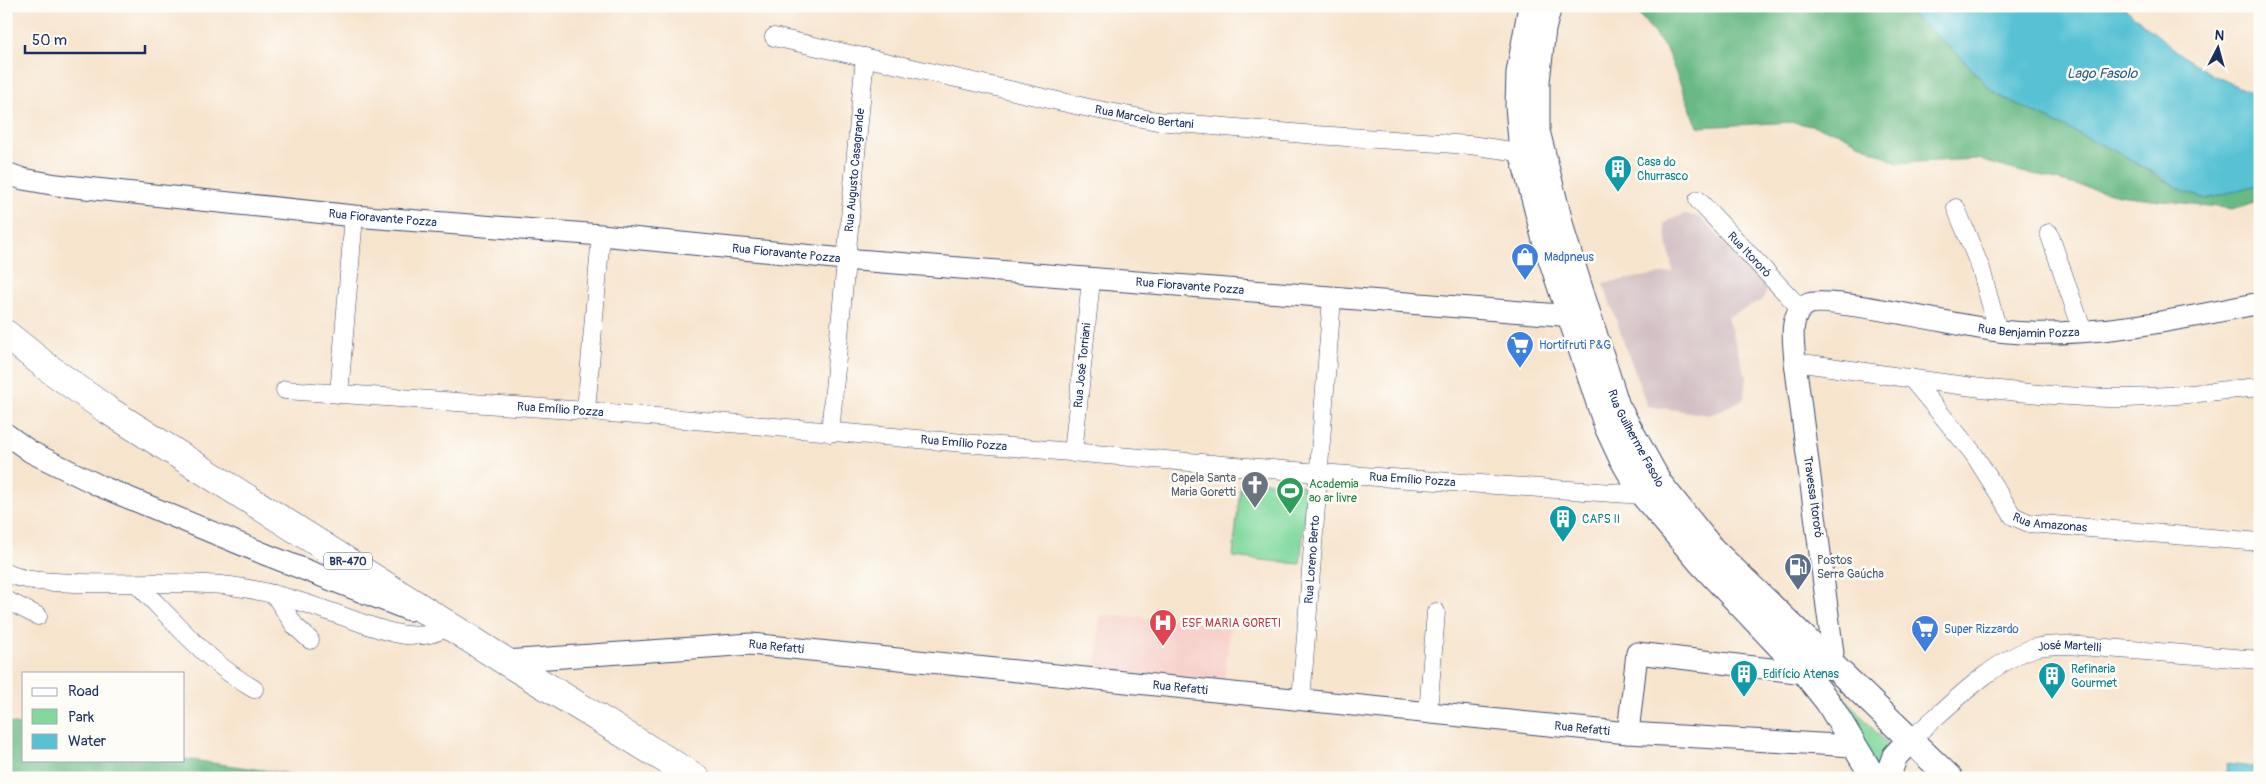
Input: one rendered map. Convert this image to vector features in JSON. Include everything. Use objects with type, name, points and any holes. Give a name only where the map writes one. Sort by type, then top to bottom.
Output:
[{"type":"highway","name":"BR-470","points":[[6,334],[47,367],[106,409],[505,661],[696,778]]},
{"type":"main road","name":"Rua Guilherme Fasolo","points":[[1531,6],[1519,72],[1518,106],[1532,154],[1564,238],[1579,317],[1607,427],[1621,457],[1643,495],[1700,563],[1806,673],[1828,702],[1874,778]]},
{"type":"main road","name":"Rua Guilherme Fasolo","points":[[1532,154],[1538,130],[1536,81],[1543,29],[1549,6]]},
{"type":"main road","name":"Rua Guilherme Fasolo","points":[[1579,317],[1617,406],[1660,484],[1712,549],[1945,773]]},
{"type":"main road","points":[[1886,778],[1895,756],[1910,740]]},
{"type":"street","name":"Rua Marcelo Bertani","points":[[774,37],[1089,108],[1157,120],[1316,135],[1470,146],[1532,154]]},
{"type":"street","name":"Rua Augusto Casagrande","points":[[830,432],[844,259],[865,57]]},
{"type":"street","name":"Rua Fioravante Pozza","points":[[6,172],[23,179],[58,185],[354,216],[601,235],[844,259],[1091,280],[1579,317]]},
{"type":"street","name":"Rua Itororó","points":[[1698,200],[1800,308]]},
{"type":"street","points":[[1956,208],[1981,269],[1998,331]]},
{"type":"street","points":[[339,394],[354,216]]},
{"type":"street","points":[[2049,233],[2083,332]]},
{"type":"street","points":[[586,411],[601,235]]},
{"type":"street","name":"Rua José Torriani","points":[[1073,453],[1091,280]]},
{"type":"street","name":"Rua Loreno Berto","points":[[1301,701],[1332,298]]},
{"type":"street","name":"Rua Benjamin Pozza","points":[[1800,308],[1810,302],[1832,302],[1998,331],[2041,334],[2083,332],[2204,315],[2260,303]]},
{"type":"street","name":"Travessa Itororó","points":[[1800,308],[1793,326],[1795,362],[1834,648],[1832,657],[1827,661]]},
{"type":"street","points":[[1795,362],[2034,394],[2107,398],[2130,398],[2260,387]]},
{"type":"street","name":"Rua Amazonas","points":[[1911,378],[1972,453],[2013,516],[2020,521],[2029,524],[2260,542]]},
{"type":"street","name":"Rua Emílio Pozza","points":[[285,390],[586,411],[1319,473],[1643,495]]},
{"type":"street","points":[[6,434],[31,452],[100,486],[315,574],[449,625]]},
{"type":"street","points":[[6,573],[25,580],[137,584],[207,584],[274,594],[381,630],[406,635],[436,634],[449,625]]},
{"type":"street","points":[[137,584],[210,657],[237,679],[254,689]]},
{"type":"street","points":[[274,594],[295,626],[310,640]]},
{"type":"street","points":[[6,600],[38,616]]},
{"type":"street","points":[[1428,713],[1436,612]]},
{"type":"street","name":"Rua Refatti","points":[[505,661],[751,644],[1301,701],[1628,732],[1854,746]]},
{"type":"street","name":"José Martelli","points":[[1910,740],[1994,670],[2010,659],[2035,648],[2050,645],[2068,645],[2260,660]]},
{"type":"street","points":[[1628,732],[1637,653],[1806,673],[1827,661]]},
{"type":"shaded area","points":[[1686,214],[1699,217],[1742,260],[1767,290],[1763,300],[1727,317],[1746,377],[1744,399],[1710,415],[1647,406],[1603,283],[1673,272],[1664,225],[1672,218]]},
{"type":"shaded area","name":"ESF MARIA GORETI","points":[[1100,615],[1231,622],[1223,689],[1096,672]]},
{"type":"green space","points":[[1633,6],[1901,6],[1960,56],[1994,93],[2123,155],[2161,179],[2206,199],[2260,184],[2260,200],[2233,209],[2119,195],[2014,170],[1977,159],[1897,163],[1837,132],[1794,122],[1698,127],[1666,49]]},
{"type":"green space","points":[[1241,479],[1308,486],[1300,564],[1233,557]]},
{"type":"green space","points":[[1832,696],[1843,696],[1888,745],[1881,763],[1873,765]]},
{"type":"green space","points":[[6,722],[22,726],[22,762],[185,762],[185,759],[319,778],[6,778]]},
{"type":"water","name":"Lago Fasolo","points":[[1901,6],[2122,6],[2184,57],[2211,74],[2260,97],[2260,184],[2206,199],[2186,192],[2123,155],[1994,93],[1960,56]]},
{"type":"water","points":[[2227,764],[2253,767],[2252,778],[2225,778]]},
{"type":"place","name":"Casa do Churrasco","points":[[1618,193]]},
{"type":"place","name":"Madpneus","points":[[1525,281]]},
{"type":"place","name":"Hortifruti P&G","points":[[1520,369]]},
{"type":"place","name":"Capela Santa Maria Goretti","points":[[1255,509]]},
{"type":"place","name":"Academia ao ar livre","points":[[1290,515]]},
{"type":"place","name":"CAPS II","points":[[1563,543]]},
{"type":"place","name":"Postos Serra Gaúcha","points":[[1798,591]]},
{"type":"place","name":"ESF MARIA GORETI","points":[[1163,647]]},
{"type":"place","name":"Super Rizzardo","points":[[1925,653]]},
{"type":"place","name":"Edifício Atenas","points":[[1744,698]]},
{"type":"place","name":"Refinaria Gourmet","points":[[2052,700]]}]
